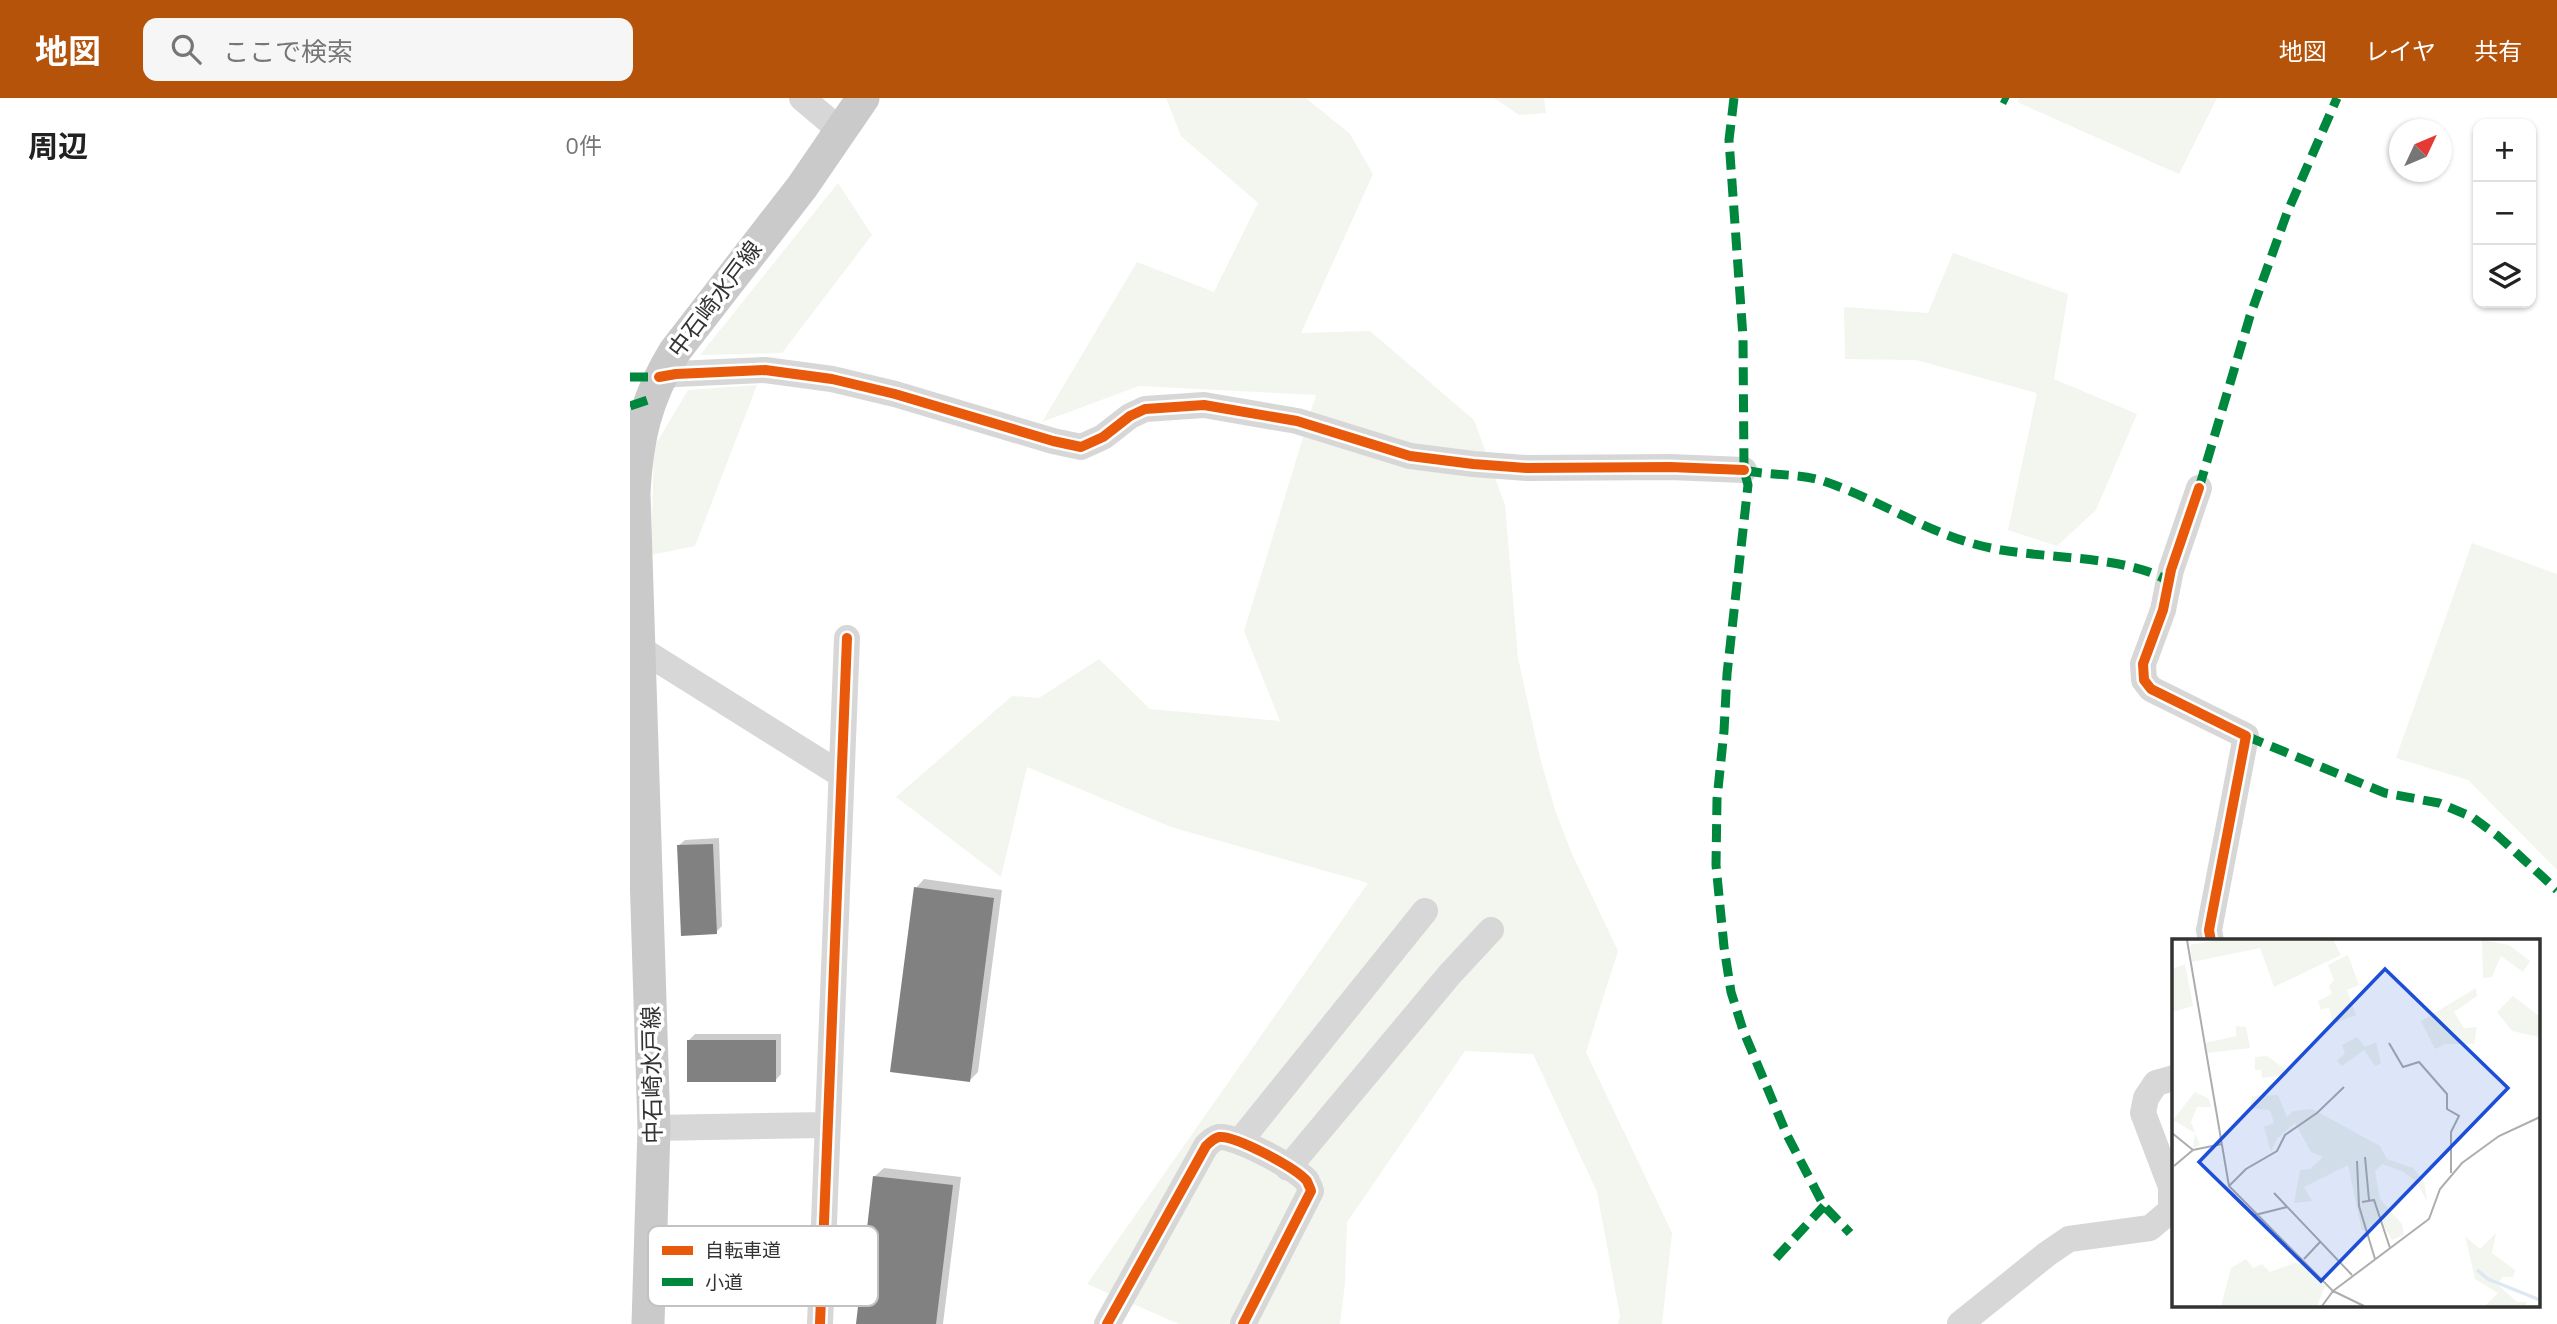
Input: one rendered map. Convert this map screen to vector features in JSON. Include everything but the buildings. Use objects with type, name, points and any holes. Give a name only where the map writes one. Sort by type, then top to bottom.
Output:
[{"type":"main road","name":"中石崎水戸線","points":[[652,1226],[654,1128],[634,493],[640,431],[659,377],[700,316],[802,187],[863,98]]},
{"type":"main road","name":"中石崎水戸線","points":[[649,1306],[649,1324]]},
{"type":"street","points":[[802,98],[841,131]]},
{"type":"street","points":[[659,377],[765,370],[832,379],[895,394],[1053,441],[1080,446],[1103,437],[1130,416],[1145,409],[1204,405],[1297,421],[1410,456],[1473,464],[1527,468],[1670,467],[1744,470]]},
{"type":"street","points":[[2199,488],[2171,570],[2163,610],[2143,664],[2144,680],[2151,689],[2246,736],[2209,930],[2211,939]]},
{"type":"street","points":[[823,1226],[847,638]]},
{"type":"street","points":[[639,648],[840,774]]},
{"type":"street","points":[[1240,1141],[1425,912]]},
{"type":"street","points":[[1288,1168],[1450,974],[1491,930]]},
{"type":"street","points":[[1960,1324],[2069,1239],[2150,1228],[2171,1210],[2171,1187],[2143,1113],[2146,1098],[2156,1083],[2172,1079]]},
{"type":"street","points":[[654,1128],[826,1125]]},
{"type":"street","points":[[1107,1324],[1206,1146],[1216,1138],[1240,1141],[1307,1181],[1311,1191],[1243,1324]]},
{"type":"street","points":[[820,1324],[821,1306]]},
{"type":"shaded area","points":[[1166,98],[1306,98],[1350,134],[1373,174],[1301,333],[1370,331],[1474,420],[1505,505],[1518,658],[1540,758],[1556,813],[1572,854],[1618,951],[1586,1052],[1672,1233],[1662,1324],[1618,1324],[1620,1316],[1597,1192],[1533,1054],[1465,1051],[1347,1222],[1345,1283],[1340,1324],[1179,1324],[1087,1284],[1368,883],[1171,827],[1027,767],[1001,877],[896,797],[1012,696],[1039,698],[1099,659],[1150,709],[1280,721],[1244,631],[1316,395],[1139,386],[1042,422],[1137,262],[1214,292],[1258,203],[1181,136]]},
{"type":"shaded area","points":[[1494,98],[1544,98],[1546,113],[1519,115]]},
{"type":"shaded area","points":[[2020,98],[2217,98],[2179,174],[2017,102]]},
{"type":"shaded area","points":[[838,183],[872,235],[782,353],[700,355]]},
{"type":"shaded area","points":[[1953,253],[2068,294],[2054,379],[2137,414],[2096,510],[2057,546],[2008,530],[2037,393],[1916,360],[1845,359],[1844,307],[1928,313]]},
{"type":"shaded area","points":[[757,385],[695,546],[651,555],[654,447],[688,390]]},
{"type":"shaded area","points":[[2472,543],[2557,574],[2557,870],[2468,780],[2396,758]]},
{"type":"marked path","points":[[1734,98],[1729,140],[1743,337],[1744,470],[1748,485],[1727,674],[1717,799],[1716,865],[1724,947],[1731,992],[1743,1030],[1787,1135],[1824,1206],[1850,1233]]},
{"type":"marked path","points":[[2002,98],[2008,101]]},
{"type":"marked path","points":[[2199,488],[2250,316],[2287,213],[2337,98]]},
{"type":"marked path","points":[[630,377],[659,377]]},
{"type":"marked path","points":[[630,406],[651,399]]},
{"type":"marked path","points":[[1744,470],[1823,481],[1927,527],[1991,548],[2130,566],[2168,581]]},
{"type":"marked path","points":[[2246,736],[2385,793],[2439,803],[2472,817],[2498,836],[2557,890]]},
{"type":"marked path","points":[[1776,1258],[1824,1206]]},
{"type":"cycle path","points":[[659,377],[765,370],[832,379],[895,394],[1081,447],[1103,437],[1130,416],[1145,409],[1204,405],[1297,421],[1410,456],[1473,464],[1527,468],[1670,467],[1744,470]]},
{"type":"cycle path","points":[[2199,488],[2171,570],[2163,610],[2143,664],[2144,680],[2151,689],[2246,736],[2209,930],[2211,939]]},
{"type":"cycle path","points":[[824,1226],[847,638]]},
{"type":"cycle path","points":[[1107,1324],[1206,1146],[1219,1137],[1238,1141],[1279,1161],[1301,1175],[1311,1191],[1243,1324]]},
{"type":"cycle path","points":[[820,1324],[821,1306]]}]
